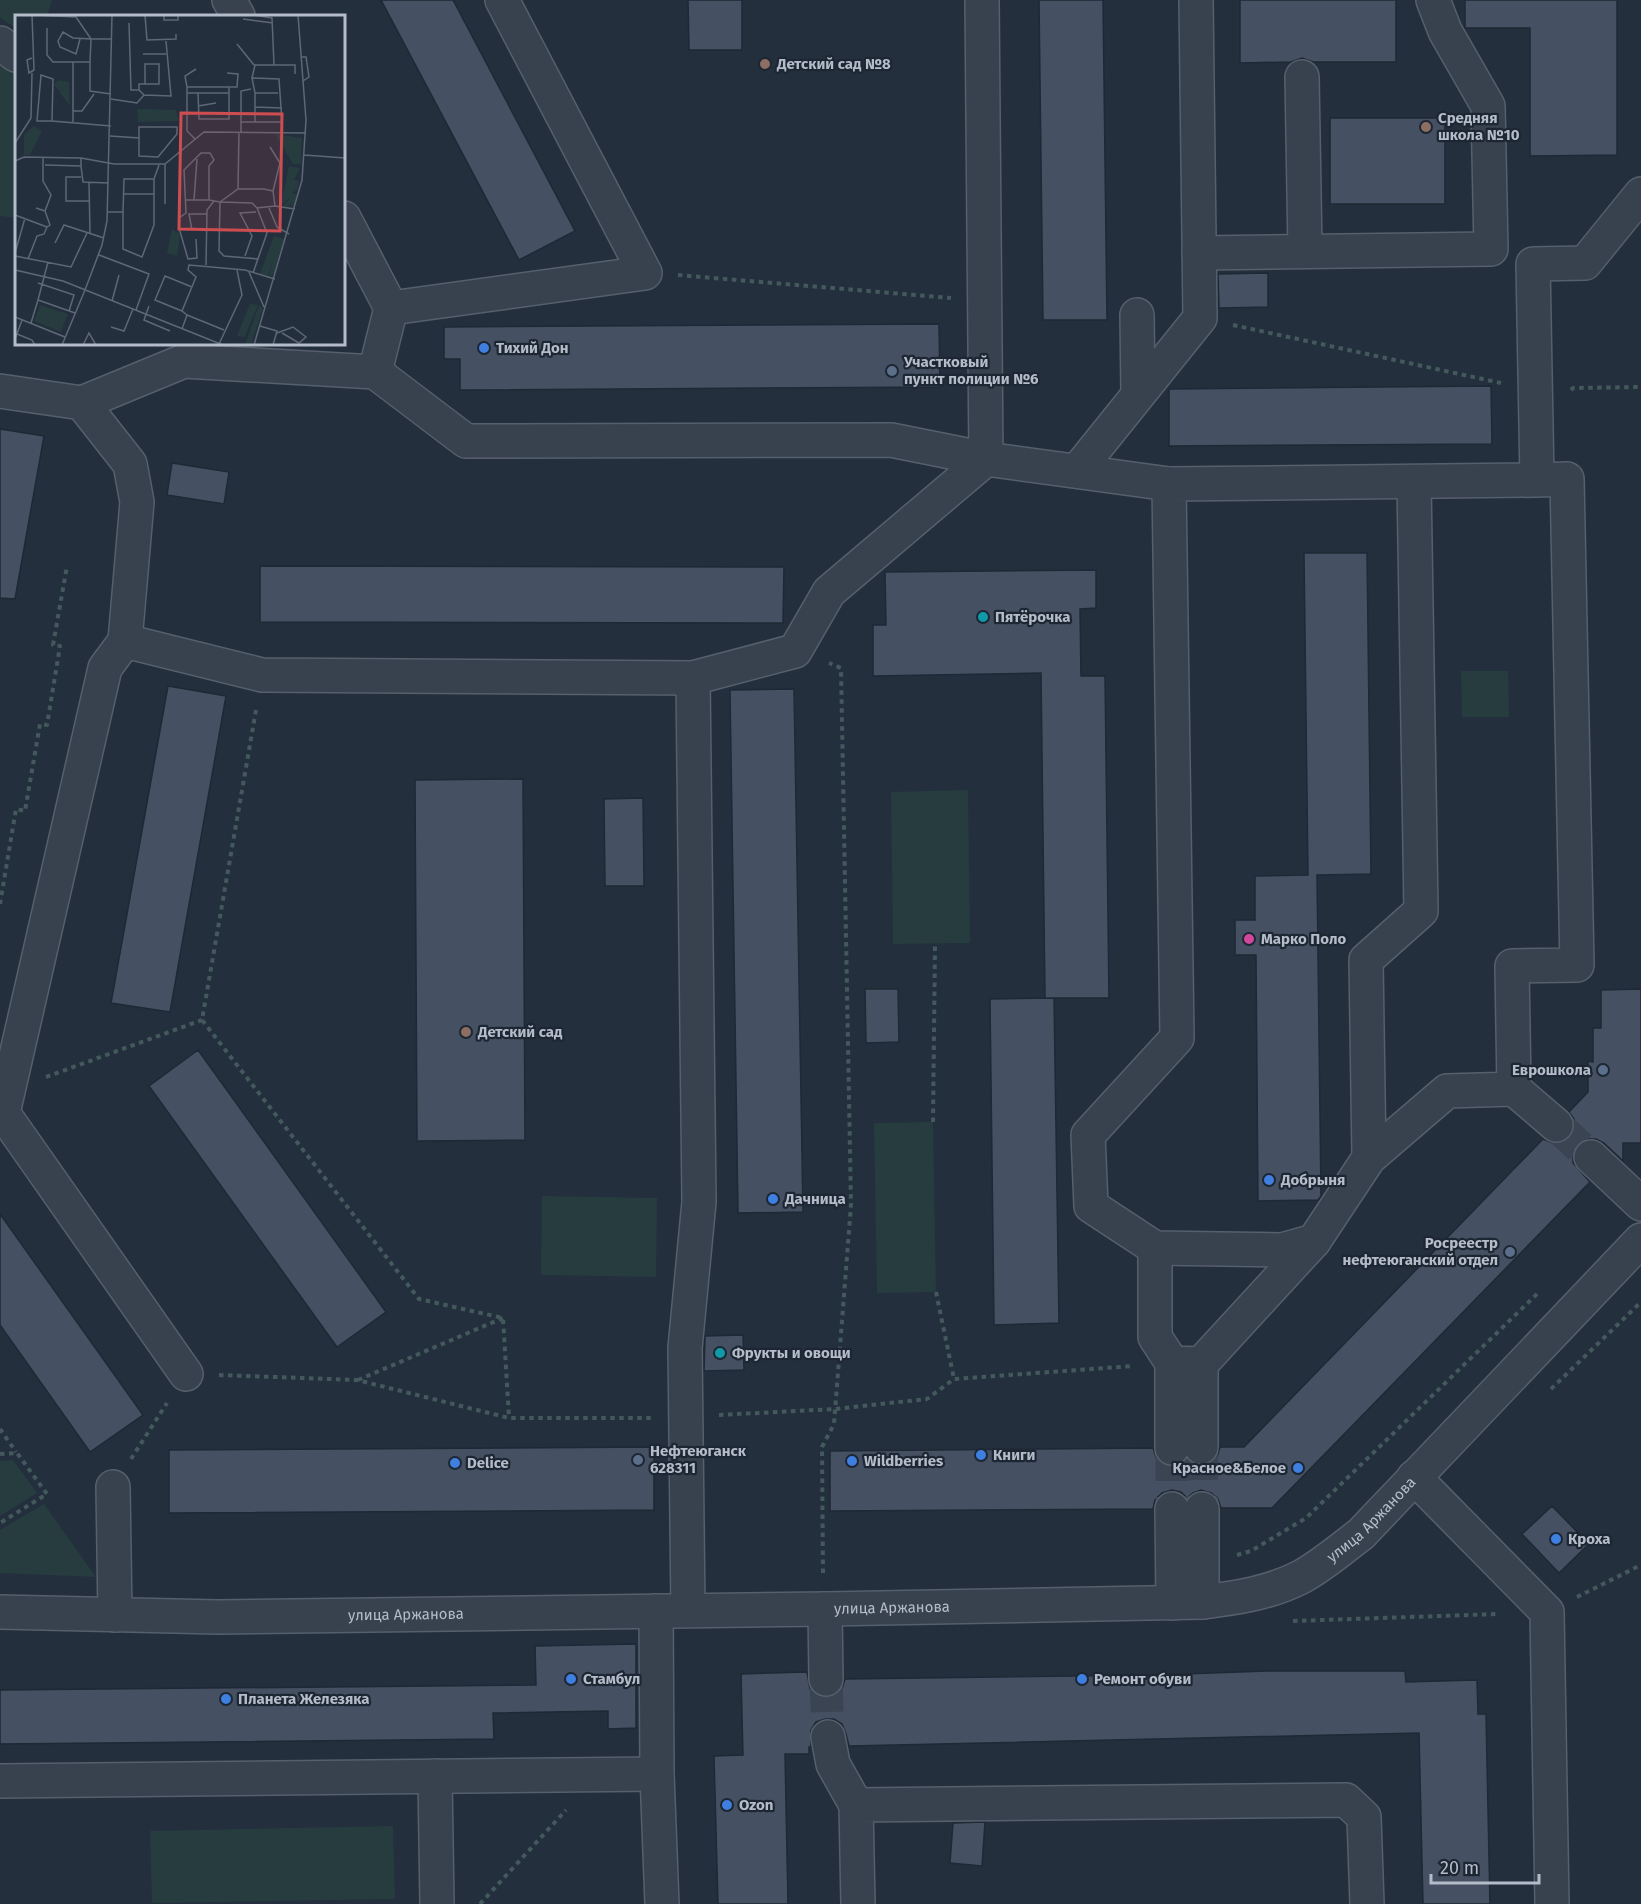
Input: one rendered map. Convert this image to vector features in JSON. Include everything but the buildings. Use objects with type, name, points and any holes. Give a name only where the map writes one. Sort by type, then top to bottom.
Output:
[{"type":"street","points":[[229,0],[236,15]]},
{"type":"street","points":[[391,308],[645,273],[502,0]]},
{"type":"street","points":[[982,0],[986,459]]},
{"type":"street","points":[[1077,471],[1200,318],[1196,0]]},
{"type":"street","points":[[1433,0],[1445,31],[1488,106],[1491,249]]},
{"type":"street","points":[[0,44],[15,54]]},
{"type":"street","points":[[1302,77],[1305,251]]},
{"type":"street","points":[[1198,253],[1491,249],[1533,264],[1585,263],[1641,194]]},
{"type":"street","points":[[345,220],[391,308],[375,372]]},
{"type":"street","points":[[1533,264],[1538,480]]},
{"type":"street","points":[[1137,315],[1138,394]]},
{"type":"street","points":[[0,391],[82,403],[179,352],[375,372],[466,441],[891,440],[986,459],[1169,484],[1567,479],[1577,965],[1512,966],[1514,1089]]},
{"type":"street","points":[[82,403],[130,464],[137,502],[125,641],[105,668],[4,1106],[186,1374]]},
{"type":"street","points":[[125,641],[262,675],[693,678],[795,651],[829,592],[986,459]]},
{"type":"street","points":[[1369,1158],[1366,960],[1422,910],[1414,482]]},
{"type":"street","points":[[1169,484],[1177,1038],[1088,1135],[1091,1206],[1155,1248],[1282,1250],[1314,1241]]},
{"type":"street","points":[[662,1904],[657,1774],[686,1417],[685,1348],[699,1202],[693,678]]},
{"type":"street","points":[[1187,1448],[1186,1363],[1314,1241],[1369,1158],[1447,1091],[1514,1089],[1556,1125]]},
{"type":"street","points":[[1591,1157],[1641,1204]]},
{"type":"street","name":"улица Аржанова","points":[[0,1612],[218,1617],[825,1609],[1188,1602],[1263,1592],[1300,1577],[1327,1561],[1361,1533],[1641,1240]]},
{"type":"street","points":[[1155,1248],[1155,1337],[1186,1363]]},
{"type":"street","points":[[1414,1477],[1547,1612],[1552,1904]]},
{"type":"street","points":[[113,1487],[115,1615]]},
{"type":"street","points":[[1187,1509],[1202,1566],[1188,1602],[1187,1509]]},
{"type":"street","points":[[825,1609],[826,1679]]},
{"type":"street","points":[[828,1737],[833,1764],[856,1805],[858,1904]]},
{"type":"street","points":[[0,1781],[657,1774]]},
{"type":"street","points":[[435,1776],[437,1904]]},
{"type":"street","points":[[856,1805],[1346,1800],[1364,1817],[1367,1904]]},
{"type":"path","points":[[645,273],[985,300]]},
{"type":"path","points":[[1200,318],[1514,386],[1573,388]]},
{"type":"path","points":[[0,904],[16,809],[25,811],[40,724],[47,725],[60,646],[53,645],[67,566]]},
{"type":"path","points":[[262,675],[202,1020],[419,1299],[503,1318]]},
{"type":"path","points":[[933,1122],[935,944]]},
{"type":"path","points":[[4,1106],[202,1020]]},
{"type":"path","points":[[1202,1566],[1251,1551],[1306,1518],[1541,1290]]},
{"type":"path","points":[[936,1292],[954,1379]]},
{"type":"path","points":[[357,1380],[503,1318]]},
{"type":"path","points":[[503,1318],[509,1418]]},
{"type":"path","points":[[113,1487],[186,1374],[357,1380],[509,1418],[686,1417],[835,1409],[927,1399],[954,1379],[1186,1363]]},
{"type":"path","points":[[0,1429],[47,1494],[0,1523]]},
{"type":"path","points":[[0,1454],[17,1453]]},
{"type":"path","points":[[1289,1621],[1547,1612],[1641,1565]]},
{"type":"path","points":[[812,1574],[823,1574]]},
{"type":"green space","points":[[0,0],[52,0],[47,15],[15,15],[15,27],[0,18]]},
{"type":"green space","points":[[0,65],[15,73],[15,218],[0,216]]},
{"type":"green space","points":[[1461,671],[1508,671],[1509,717],[1462,717]]},
{"type":"green space","points":[[968,790],[970,943],[893,944],[891,792]]},
{"type":"green space","points":[[933,1122],[936,1292],[877,1293],[874,1123]]},
{"type":"green space","points":[[542,1196],[657,1198],[656,1277],[541,1275]]},
{"type":"green space","points":[[13,1460],[37,1493],[0,1516],[0,1461]]},
{"type":"green space","points":[[44,1504],[96,1577],[0,1573],[0,1530]]},
{"type":"green space","points":[[393,1826],[395,1899],[152,1903],[150,1831]]},
{"type":"tunnel","points":[[1556,1125],[1591,1157]]},
{"type":"tunnel","points":[[1201,1447],[1202,1509]]},
{"type":"tunnel","points":[[1172,1448],[1172,1509]]},
{"type":"tunnel","points":[[826,1679],[828,1737]]},
{"type":"place","name":"Детский сад №8","points":[[765,64]]},
{"type":"place","name":"Средняя школа №10","points":[[1426,127]]},
{"type":"place","name":"Тихий Дон","points":[[484,348]]},
{"type":"place","name":"Участковый пункт полиции №6","points":[[892,371]]},
{"type":"place","name":"Пятёрочка","points":[[983,617]]},
{"type":"place","name":"Марко Поло","points":[[1249,939]]},
{"type":"place","name":"Детский сад","points":[[466,1032]]},
{"type":"place","name":"Еврошкола","points":[[1603,1070]]},
{"type":"place","name":"Добрыня","points":[[1269,1180]]},
{"type":"place","name":"Дачница","points":[[773,1199]]},
{"type":"place","name":"Росреестр нефтеюганский отдел","points":[[1510,1252]]},
{"type":"place","name":"Фрукты и овощи","points":[[720,1353]]},
{"type":"place","name":"Книги","points":[[981,1455]]},
{"type":"place","name":"Нефтеюганск 628311","points":[[638,1460]]},
{"type":"place","name":"Wildberries","points":[[852,1461]]},
{"type":"place","name":"Delice","points":[[455,1463]]},
{"type":"place","name":"Красное&Белое","points":[[1298,1468]]},
{"type":"place","name":"Кроха","points":[[1556,1539]]},
{"type":"place","name":"Стамбул","points":[[571,1679]]},
{"type":"place","name":"Ремонт обуви","points":[[1082,1679]]},
{"type":"place","name":"Планета Железяка","points":[[226,1699]]},
{"type":"place","name":"Ozon","points":[[727,1805]]}]
